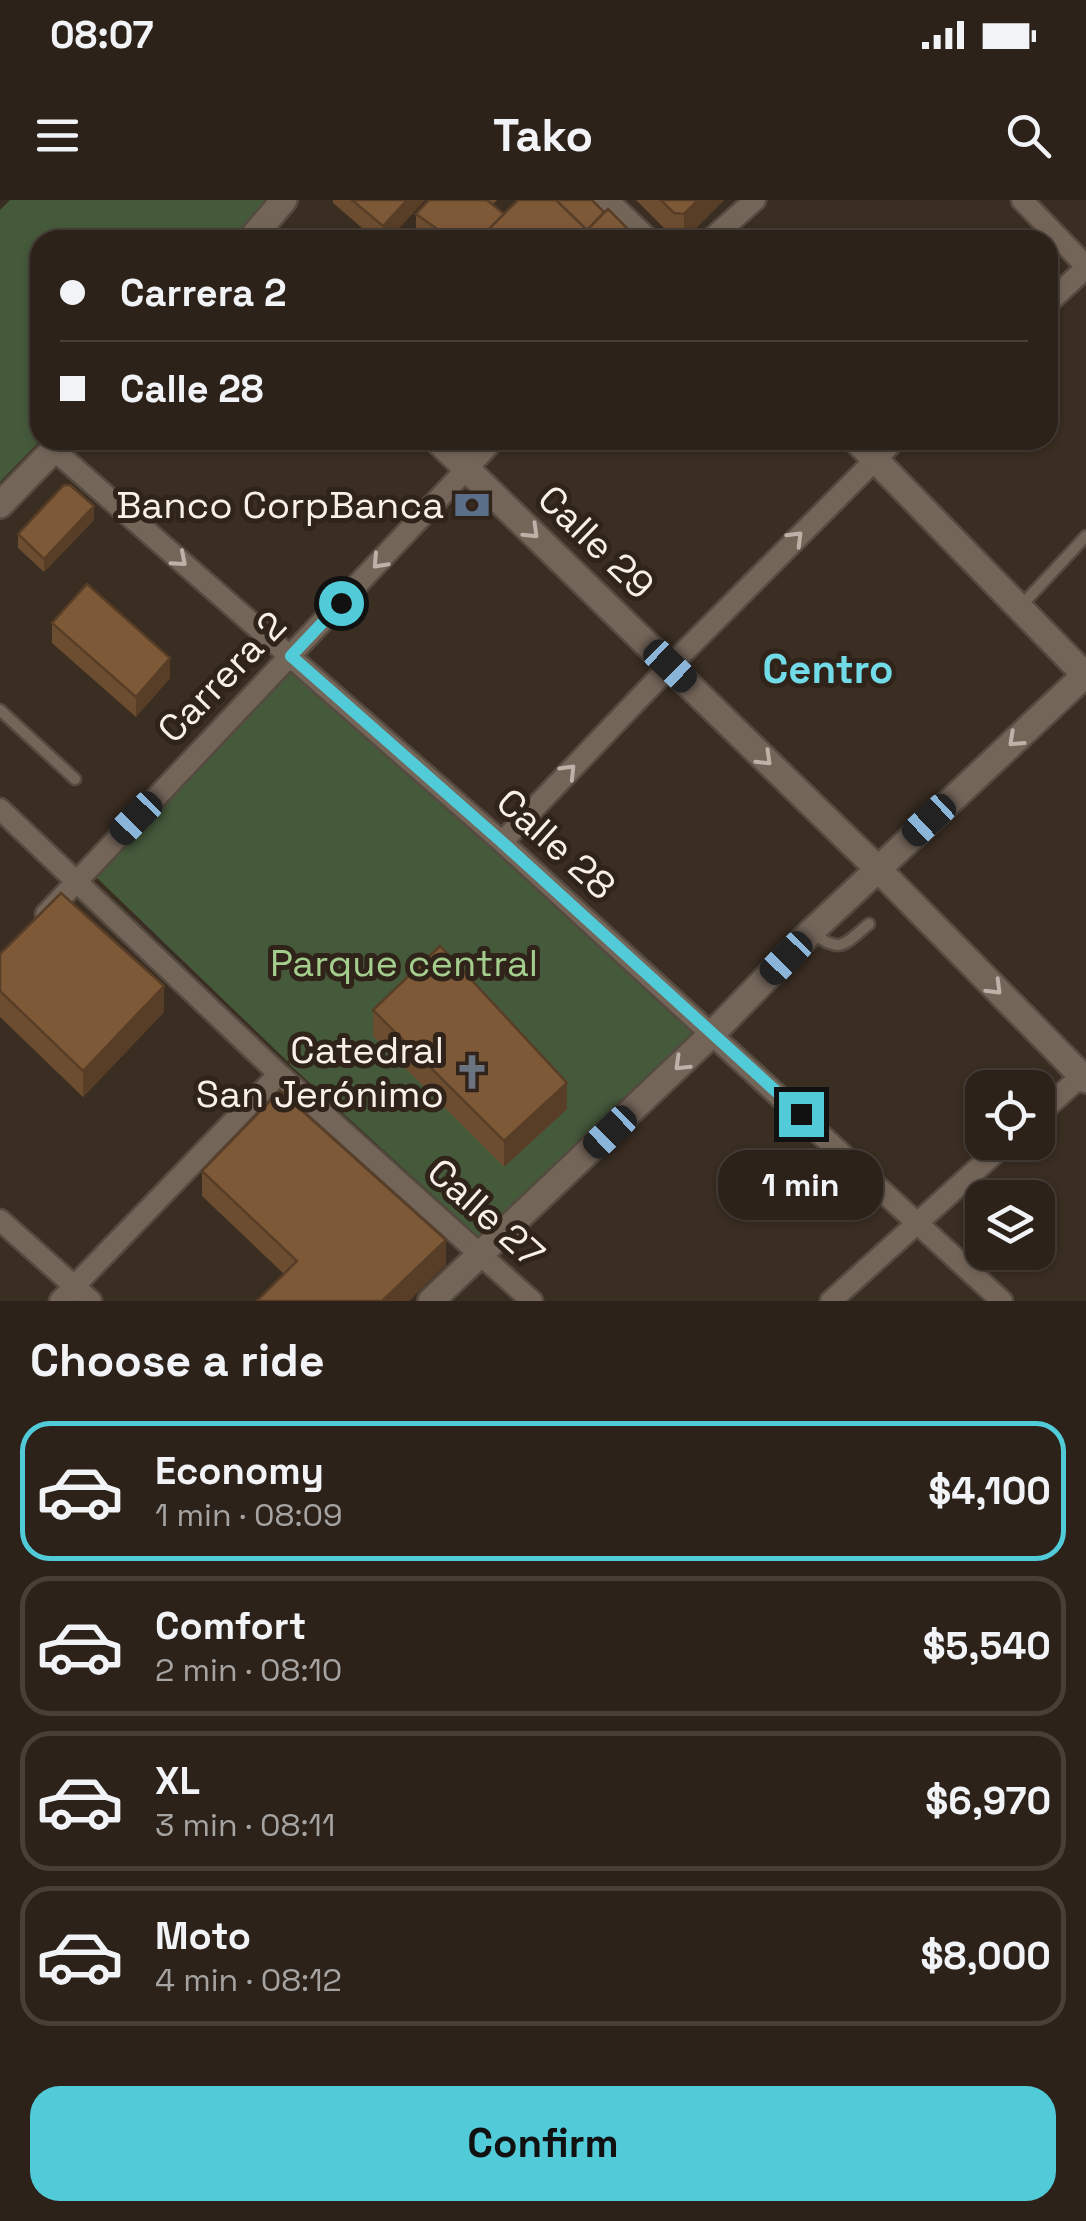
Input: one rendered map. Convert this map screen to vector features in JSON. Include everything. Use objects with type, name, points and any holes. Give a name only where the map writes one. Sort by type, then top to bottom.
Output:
[{"type":"street","points":[[258,230],[284,200]]},
{"type":"street","points":[[604,200],[636,230]]},
{"type":"street","points":[[721,230],[755,200]]},
{"type":"street","points":[[1022,200],[1051,230]]},
{"type":"street","points":[[1058,238],[1086,267],[1058,293]]},
{"type":"street","points":[[0,505],[53,450]]},
{"type":"street","name":"Calle 28","points":[[64,450],[713,1033],[1002,1301]]},
{"type":"street","name":"Calle 29","points":[[447,450],[1085,1076]]},
{"type":"street","name":"Carrera 2","points":[[26,935],[484,450]]},
{"type":"street","points":[[502,842],[670,666],[865,450]]},
{"type":"street","points":[[430,1301],[713,1033],[811,932],[1086,675],[867,450]]},
{"type":"street","name":"Calle 27","points":[[0,809],[279,1074],[532,1301]]},
{"type":"street","points":[[67,1294],[279,1074]]},
{"type":"street","points":[[1055,1101],[1085,1076]]},
{"type":"street","points":[[832,1301],[987,1160]]},
{"type":"street","points":[[0,1220],[67,1294],[91,1301]]},
{"type":"lane","points":[[1020,606],[1086,536]]},
{"type":"lane","points":[[0,710],[75,779]]},
{"type":"lane","points":[[811,932],[832,947],[841,946],[869,924]]},
{"type":"green space","points":[[10,200],[269,200],[244,230],[30,230],[31,450],[0,482],[0,210]]},
{"type":"green space","name":"Parque central","points":[[292,663],[700,1031],[483,1241],[290,1065],[94,875]]},
{"type":"building","points":[[352,200],[407,200],[383,226]]},
{"type":"building","points":[[429,200],[487,200],[504,214],[488,230],[439,230],[416,214]]},
{"type":"building","points":[[518,200],[556,200],[587,230],[488,230]]},
{"type":"building","points":[[556,200],[592,200],[604,212],[587,230]]},
{"type":"building","points":[[661,200],[698,200],[684,214],[674,213]]},
{"type":"building","points":[[608,209],[629,230],[587,230]]},
{"type":"building","points":[[64,485],[70,485],[94,506],[44,559],[18,534]]},
{"type":"building","points":[[87,584],[170,658],[136,697],[52,623]]},
{"type":"building","points":[[61,893],[164,986],[83,1071],[0,991],[0,954]]},
{"type":"building","name":"Catedral San Jerónimo","points":[[440,946],[567,1083],[504,1141],[373,1010]]},
{"type":"building","points":[[280,1091],[446,1240],[382,1301],[257,1301],[297,1261],[202,1171]]},
{"type":"place","name":"Banco CorpBanca","points":[[472,505]]},
{"type":"place","name":"Catedral San Jerónimo","points":[[472,1072]]},
{"type":"district","name":"Centro","points":[[828,669]]},
{"type":"route","points":[[341,603],[291,656],[801,1114]]}]
